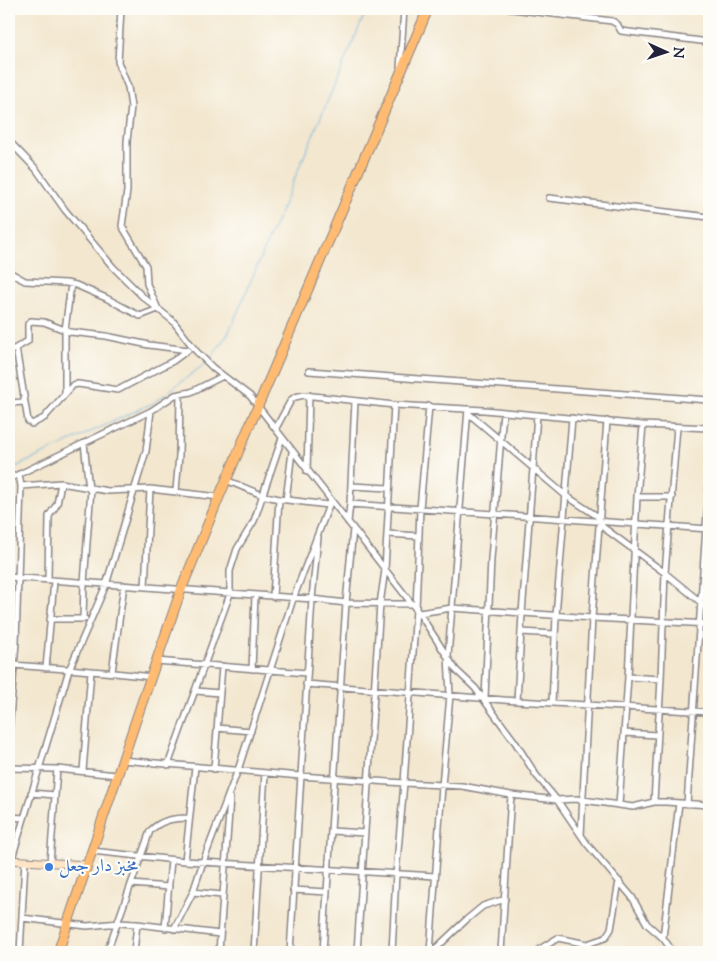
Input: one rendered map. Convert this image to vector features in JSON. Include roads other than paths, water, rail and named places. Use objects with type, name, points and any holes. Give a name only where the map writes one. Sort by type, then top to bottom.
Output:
[{"type":"highway","points":[[58,952],[181,590],[257,407],[428,9]]},
{"type":"street","points":[[121,9],[118,62],[128,87],[131,107],[127,141],[127,191],[122,226],[146,266],[150,296],[158,309]]},
{"type":"street","points":[[399,76],[404,9]]},
{"type":"street","points":[[512,9],[612,21],[617,24],[621,31],[709,42]]},
{"type":"street","points":[[9,141],[36,169],[65,210],[101,254],[128,283],[173,321],[196,351],[223,376],[248,394],[276,428],[330,502],[353,528],[412,604],[456,670],[484,698],[536,775],[557,800],[581,835],[632,897],[647,924],[663,938],[673,952]]},
{"type":"street","points":[[549,198],[709,217]]},
{"type":"street","points":[[9,272],[25,281],[71,284],[106,298],[138,316],[158,309]]},
{"type":"street","points":[[65,393],[65,330],[71,284]]},
{"type":"street","points":[[9,352],[28,341],[28,324],[30,322],[44,322],[65,330],[148,345],[196,351]]},
{"type":"street","points":[[16,348],[29,422],[34,424],[53,410],[73,385],[78,384],[118,390],[173,361],[188,350]]},
{"type":"street","points":[[309,371],[709,400]]},
{"type":"street","points":[[9,479],[151,411],[162,403],[193,391],[223,376]]},
{"type":"street","points":[[176,491],[180,395]]},
{"type":"street","points":[[276,428],[291,400],[299,395],[468,411],[537,414],[643,425],[709,428]]},
{"type":"street","points":[[308,472],[309,395]]},
{"type":"street","points":[[348,522],[356,401]]},
{"type":"street","points":[[9,403],[25,402]]},
{"type":"street","points":[[357,952],[380,604],[385,570],[394,404]]},
{"type":"street","points":[[392,952],[409,692],[417,611],[420,509],[429,406]]},
{"type":"street","points":[[9,868],[69,670],[106,584],[148,445],[151,411]]},
{"type":"street","points":[[468,411],[565,496],[709,609]]},
{"type":"street","points":[[431,952],[435,876],[450,695],[448,656],[468,411]]},
{"type":"street","points":[[484,698],[488,610],[503,412]]},
{"type":"street","points":[[517,701],[537,414]]},
{"type":"street","points":[[552,703],[556,616],[572,418]]},
{"type":"street","points":[[581,835],[592,618],[607,421]]},
{"type":"street","points":[[619,805],[628,677],[635,524],[643,425]]},
{"type":"street","points":[[654,802],[665,573],[677,427]]},
{"type":"street","points":[[168,765],[230,594],[230,571],[237,549],[252,524],[282,438]]},
{"type":"street","points":[[83,619],[90,489],[84,443]]},
{"type":"street","points":[[273,597],[282,500],[292,452]]},
{"type":"street","points":[[9,731],[11,674],[14,665],[16,642],[21,486],[19,474]]},
{"type":"street","points":[[226,480],[262,495],[282,500],[330,502]]},
{"type":"street","points":[[21,486],[61,483],[117,492],[150,489],[219,497]]},
{"type":"street","points":[[46,668],[51,581],[49,516],[57,504],[61,483]]},
{"type":"street","points":[[687,804],[699,624],[708,529],[709,484]]},
{"type":"street","points":[[351,486],[389,488]]},
{"type":"street","points":[[145,587],[150,489]]},
{"type":"street","points":[[637,497],[672,497]]},
{"type":"street","points":[[174,929],[193,892],[238,771],[293,599],[318,529],[330,502]]},
{"type":"street","points":[[350,504],[563,517],[600,522],[708,529]]},
{"type":"street","points":[[323,952],[346,603],[353,528]]},
{"type":"street","points":[[290,952],[306,684],[318,529]]},
{"type":"street","points":[[387,534],[419,536]]},
{"type":"street","points":[[9,578],[124,585],[346,603],[412,604]]},
{"type":"street","points":[[112,672],[124,585]]},
{"type":"street","points":[[252,669],[255,596]]},
{"type":"street","points":[[417,611],[452,608],[522,614],[709,624]]},
{"type":"street","points":[[50,618],[91,620]]},
{"type":"street","points":[[521,632],[555,634]]},
{"type":"street","points":[[9,641],[16,642]]},
{"type":"street","points":[[156,661],[307,673]]},
{"type":"street","points":[[14,665],[112,672],[151,677]]},
{"type":"street","points":[[214,769],[222,666]]},
{"type":"street","points":[[83,771],[91,671]]},
{"type":"street","points":[[628,677],[661,679]]},
{"type":"street","points":[[306,684],[517,701],[709,712]]},
{"type":"street","points":[[196,691],[220,693]]},
{"type":"street","points":[[217,728],[251,732]]},
{"type":"street","points":[[624,733],[657,736]]},
{"type":"street","points":[[122,760],[300,776],[471,787],[511,795],[557,800],[576,798],[637,807],[654,802],[709,805]]},
{"type":"street","points":[[185,861],[195,767]]},
{"type":"street","points":[[9,768],[57,769],[117,775]]},
{"type":"street","points":[[50,862],[57,769]]},
{"type":"street","points":[[230,790],[219,952],[254,952],[265,773]]},
{"type":"street","points":[[31,793],[55,794]]},
{"type":"street","points":[[501,952],[511,795]]},
{"type":"street","points":[[663,938],[679,803]]},
{"type":"street","points":[[9,817],[24,818]]},
{"type":"street","points":[[107,952],[119,923],[146,838],[157,824],[166,820],[189,818]]},
{"type":"street","points":[[331,831],[365,833]]},
{"type":"street","points":[[92,851],[171,860],[435,876]]},
{"type":"street","points":[[10,860],[87,865]]},
{"type":"street","points":[[165,928],[171,860]]},
{"type":"street","points":[[20,952],[25,861]]},
{"type":"street","points":[[538,952],[558,938],[587,944],[605,938],[611,929],[619,882]]},
{"type":"street","points":[[131,884],[169,887]]},
{"type":"street","points":[[293,890],[327,892]]},
{"type":"street","points":[[193,892],[222,895]]},
{"type":"street","points":[[431,952],[483,906],[504,899]]},
{"type":"street","points":[[22,918],[88,926],[119,923],[137,924],[220,934]]},
{"type":"street","points":[[134,952],[137,924]]},
{"type":"waterway","points":[[209,361],[229,332],[367,9]]},
{"type":"waterway","points":[[9,470],[155,402],[206,363]]},
{"type":"place","name":"مخبز دار جعل","points":[[49,867]]}]
